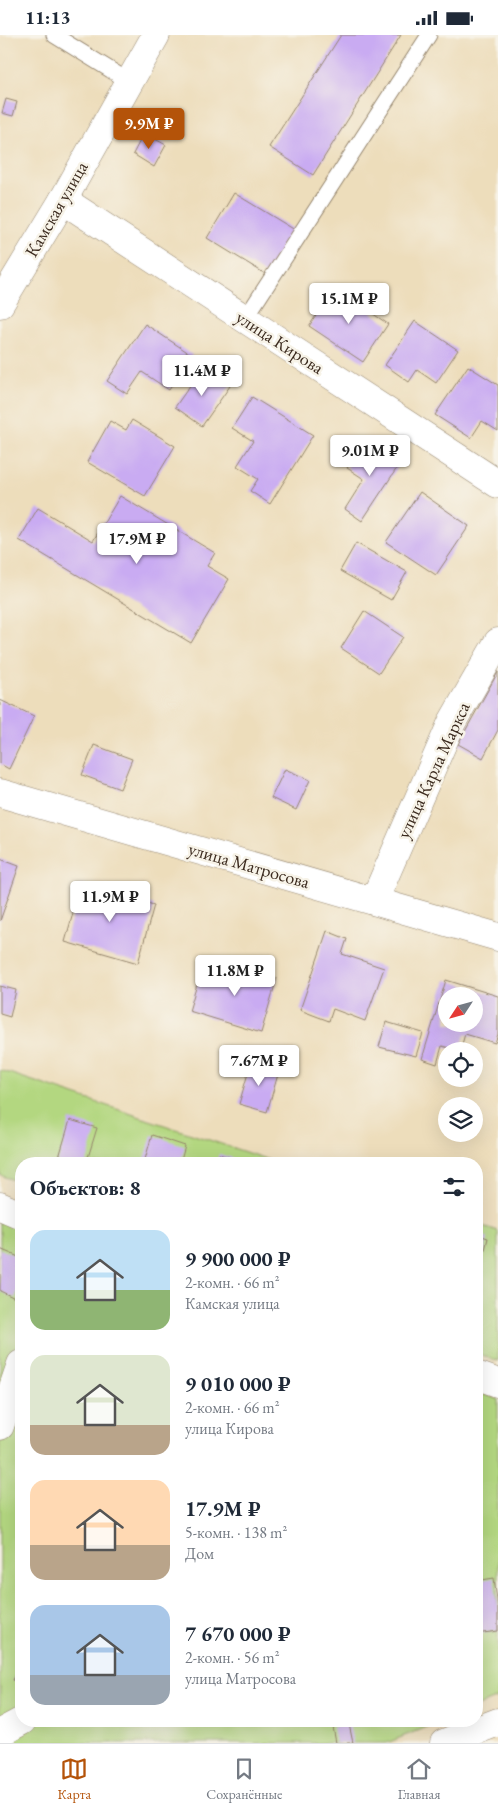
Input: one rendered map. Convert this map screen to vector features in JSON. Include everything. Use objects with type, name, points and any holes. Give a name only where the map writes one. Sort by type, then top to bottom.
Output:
[{"type":"street","name":"Камская улица","points":[[0,304],[63,200],[156,35]]},
{"type":"street","name":"улица Кирова","points":[[63,200],[498,484]]},
{"type":"street","name":"улица Карла Маркса","points":[[374,901],[452,722],[498,642]]},
{"type":"street","name":"улица Матросова","points":[[0,793],[498,937]]},
{"type":"street","points":[[0,1206],[15,1212]]},
{"type":"street","points":[[483,1378],[498,1383]]},
{"type":"street","points":[[0,1426],[15,1382]]},
{"type":"street","points":[[444,1743],[498,1722]]},
{"type":"street","points":[[0,1733],[15,1725]]},
{"type":"lane","points":[[54,35],[130,82]]},
{"type":"lane","points":[[245,319],[429,35]]},
{"type":"green space","points":[[0,1070],[260,1157],[15,1157],[15,1181],[0,1175]]},
{"type":"green space","points":[[0,1220],[15,1227],[15,1727],[426,1727],[387,1743],[0,1743]]},
{"type":"green space","points":[[483,1226],[498,1231],[498,1361],[483,1356]]},
{"type":"green space","points":[[483,1394],[498,1399],[498,1698],[483,1704]]},
{"type":"building","points":[[341,35],[401,35],[313,175],[269,147]]},
{"type":"building","points":[[6,99],[17,102],[13,116],[2,113]]},
{"type":"building","points":[[144,133],[166,145],[154,167],[133,154]]},
{"type":"building","points":[[234,193],[295,230],[267,275],[207,238]]},
{"type":"building","points":[[335,288],[388,324],[363,362],[309,326]]},
{"type":"building","points":[[415,321],[458,350],[436,383],[417,370],[409,382],[385,365]]},
{"type":"building","points":[[145,324],[192,355],[169,390],[142,372],[127,394],[107,381]]},
{"type":"building","points":[[468,366],[498,385],[498,431],[482,421],[471,438],[435,415]]},
{"type":"building","points":[[203,367],[230,386],[202,426],[175,407]]},
{"type":"building","points":[[252,397],[313,435],[270,504],[250,491],[258,479],[237,466],[253,441],[232,428]]},
{"type":"building","points":[[132,420],[175,446],[145,496],[87,462],[110,421],[126,430]]},
{"type":"building","points":[[366,439],[401,462],[362,521],[345,509],[364,479],[347,468]]},
{"type":"building","points":[[420,492],[469,526],[436,575],[386,542]]},
{"type":"building","points":[[120,496],[215,553],[207,566],[229,579],[191,643],[19,540],[38,508],[93,541]]},
{"type":"building","points":[[356,543],[407,572],[391,600],[340,571]]},
{"type":"building","points":[[364,611],[403,637],[379,673],[341,648]]},
{"type":"building","points":[[498,672],[498,730],[483,758],[458,744]]},
{"type":"building","points":[[0,700],[34,716],[9,769],[0,764]]},
{"type":"building","points":[[94,745],[132,759],[120,789],[82,775]]},
{"type":"building","points":[[285,769],[310,780],[296,810],[271,798]]},
{"type":"building","points":[[0,859],[19,866],[0,921]]},
{"type":"building","points":[[81,884],[154,905],[138,963],[65,942]]},
{"type":"building","points":[[327,931],[347,939],[342,954],[384,968],[365,1021],[333,1009],[329,1021],[300,1010]]},
{"type":"building","points":[[225,962],[277,978],[261,1033],[189,1011],[201,971],[221,977]]},
{"type":"building","points":[[446,980],[469,987],[444,987]]},
{"type":"building","points":[[0,986],[16,990],[10,1017],[0,1014]]},
{"type":"building","points":[[483,991],[498,996],[498,1034],[495,1043],[465,1034],[463,1042],[438,1042],[437,1064],[422,1059],[438,1006],[438,1033],[482,1033]]},
{"type":"building","points":[[386,1022],[423,1033],[416,1056],[379,1047]]},
{"type":"building","points":[[251,1063],[279,1071],[267,1112],[239,1104]]},
{"type":"building","points":[[70,1120],[97,1128],[88,1157],[59,1157]]},
{"type":"building","points":[[152,1135],[185,1146],[182,1157],[146,1157]]},
{"type":"building","points":[[219,1154],[229,1157],[218,1157]]},
{"type":"building","points":[[483,1236],[488,1238],[483,1254]]},
{"type":"building","points":[[0,1249],[15,1255],[15,1298],[0,1291]]},
{"type":"building","points":[[494,1578],[498,1607],[498,1631],[483,1633],[483,1580]]},
{"type":"building","points":[[333,1727],[350,1727],[353,1743],[336,1743]]}]
